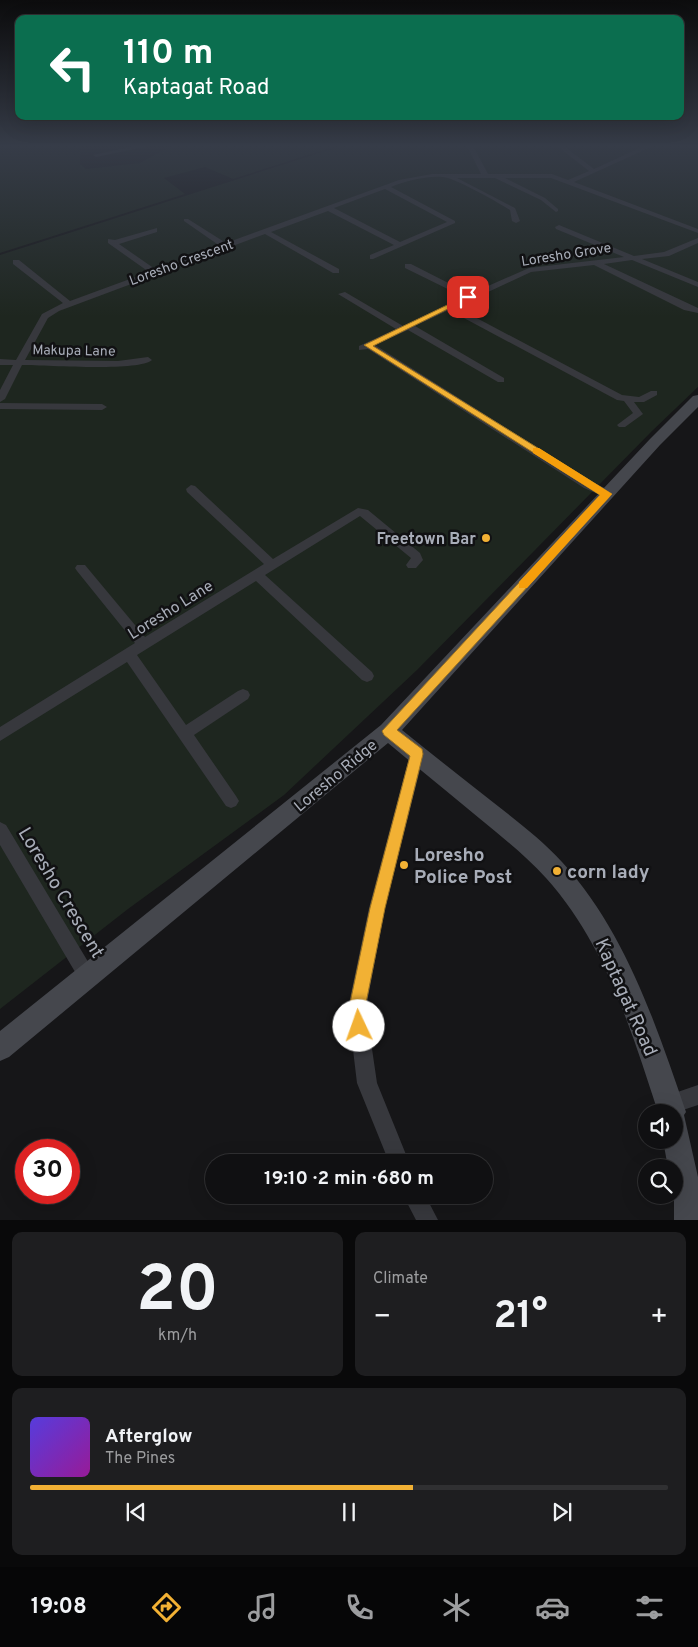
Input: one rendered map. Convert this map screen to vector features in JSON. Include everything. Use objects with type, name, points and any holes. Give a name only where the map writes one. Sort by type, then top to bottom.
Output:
[{"type":"main road","name":"Loresho Ridge","points":[[0,1048],[388,731],[607,494],[698,399]]},
{"type":"main road","name":"Kaptagat Road","points":[[388,731],[528,844],[555,871],[585,910],[619,970],[646,1034],[669,1104]]},
{"type":"main road","name":"Kaptagat Road","points":[[679,1149],[687,1194],[689,1220]]},
{"type":"street","name":"Loresho Crescent","points":[[0,399],[42,320],[68,303],[341,203]]},
{"type":"street","points":[[373,257],[453,222],[416,203]]},
{"type":"street","points":[[503,203],[513,210],[516,221]]},
{"type":"street","points":[[547,203],[556,210]]},
{"type":"street","name":"Loresho Crescent","points":[[625,203],[698,231]]},
{"type":"street","points":[[328,208],[400,245]]},
{"type":"street","points":[[186,220],[225,246]]},
{"type":"street","points":[[559,226],[698,285]]},
{"type":"street","points":[[154,230],[113,242],[154,272]]},
{"type":"street","points":[[265,232],[336,271]]},
{"type":"street","name":"Loresho Grove","points":[[607,494],[588,485],[365,347],[529,270],[632,256],[666,254],[698,240]]},
{"type":"street","points":[[16,262],[68,303]]},
{"type":"street","points":[[594,262],[688,308],[698,311]]},
{"type":"street","points":[[408,266],[468,297]]},
{"type":"street","points":[[342,294],[501,380]]},
{"type":"street","points":[[449,307],[586,381],[628,400],[640,400],[654,393]]},
{"type":"street","name":"Makupa Lane","points":[[0,362],[125,364],[148,360]]},
{"type":"street","points":[[622,425],[638,414],[628,400]]},
{"type":"street","points":[[0,406],[102,407]]},
{"type":"street","points":[[191,489],[272,565]]},
{"type":"street","name":"Loresho Lane","points":[[0,735],[358,512],[364,513],[416,556],[417,560],[412,565]]},
{"type":"street","points":[[81,568],[144,644]]},
{"type":"street","points":[[256,574],[367,676]]},
{"type":"street","points":[[129,654],[231,801]]},
{"type":"street","points":[[185,733],[243,695]]},
{"type":"street","points":[[396,1154],[367,1083],[357,1008],[379,899],[417,754]]},
{"type":"street","name":"Loresho Crescent","points":[[0,830],[87,976]]},
{"type":"street","points":[[683,1106],[698,1095]]},
{"type":"street","points":[[418,1204],[428,1220]]},
{"type":"shaded area","points":[[0,203],[157,203],[0,253]]},
{"type":"shaded area","points":[[163,203],[698,203],[698,387],[652,431],[417,670],[284,795],[128,909],[0,1009],[0,255]]},
{"type":"slow traffic","points":[[523,585],[607,494],[588,485],[536,451]]},
{"type":"place","name":"Freetown Bar","points":[[486,538]]},
{"type":"place","name":"Loresho Police Post","points":[[404,865]]},
{"type":"place","name":"corn lady","points":[[557,871]]},
{"type":"route","points":[[359,1026],[357,1008],[377,908],[417,754],[388,731],[607,494],[588,485],[507,431],[368,345],[468,297]]}]
